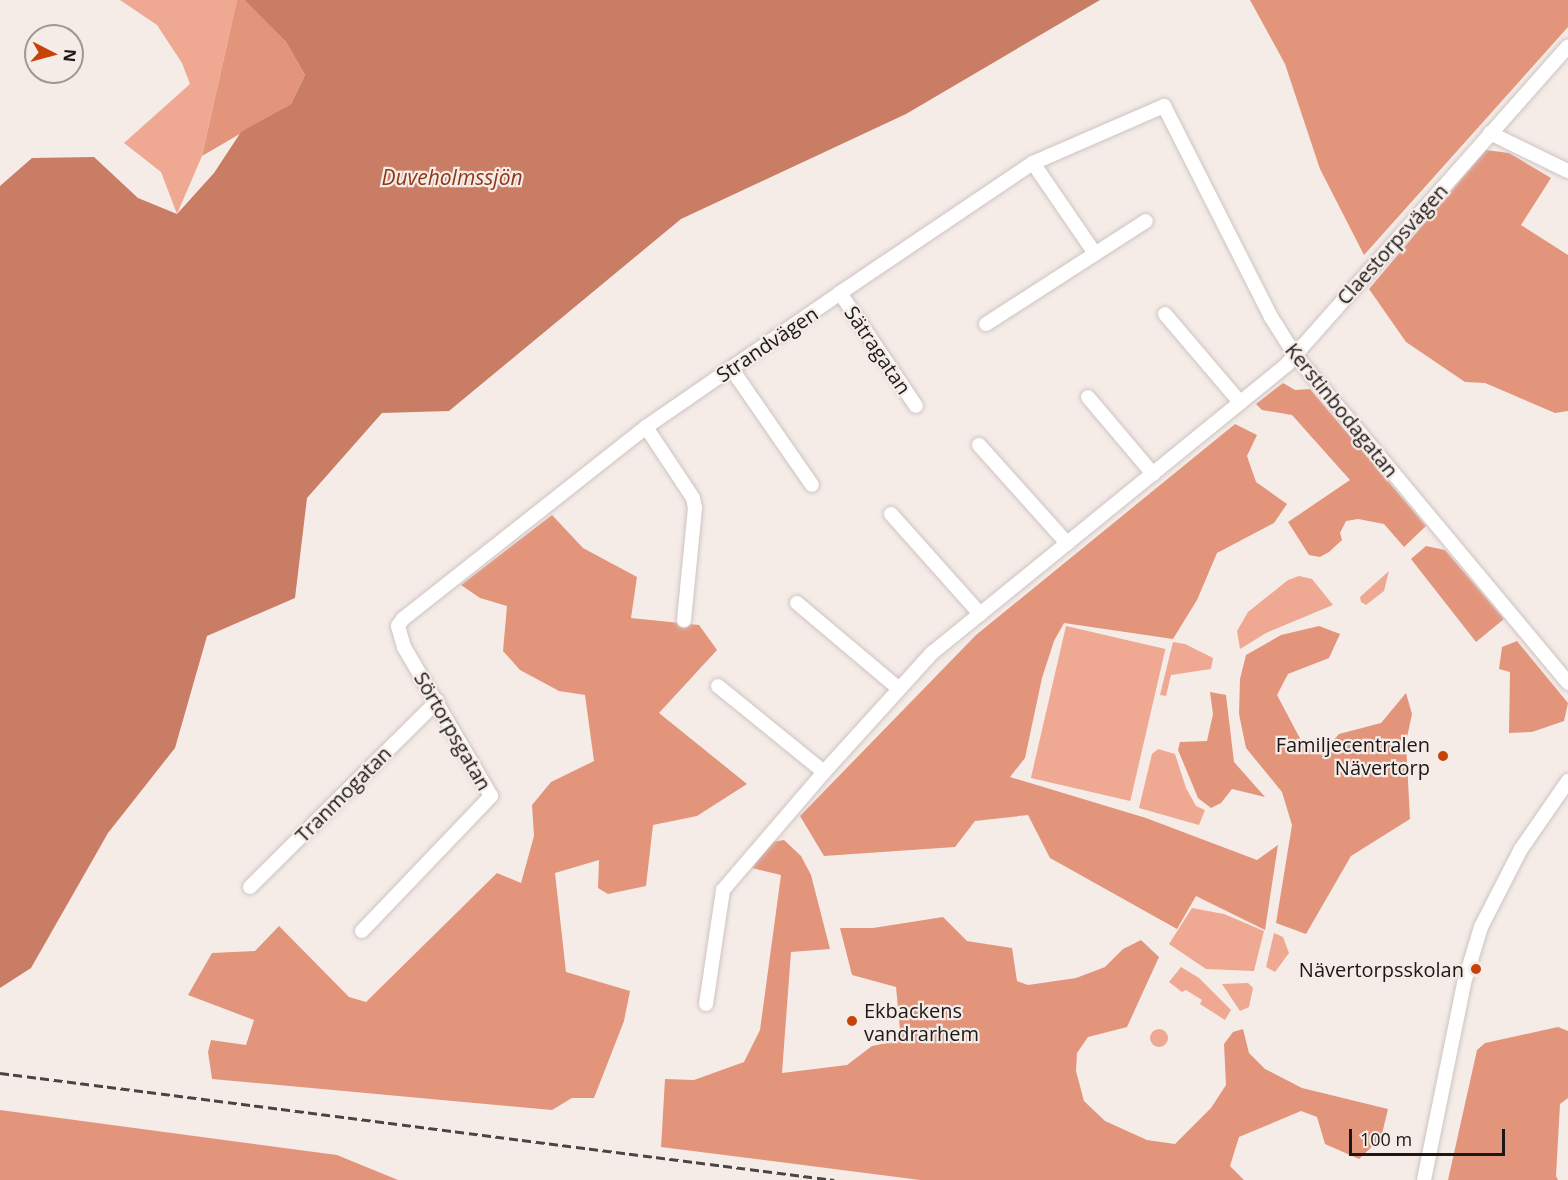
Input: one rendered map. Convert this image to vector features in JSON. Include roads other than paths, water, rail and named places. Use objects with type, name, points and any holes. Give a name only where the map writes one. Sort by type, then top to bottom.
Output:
[{"type":"street","name":"Claestorpsvägen","points":[[706,1004],[723,890],[824,772],[932,653],[1295,356],[1308,336],[1568,46]]},
{"type":"street","name":"Strandvägen","points":[[398,626],[453,577],[646,427],[840,293],[1033,163],[1164,106]]},
{"type":"street","name":"Kerstinbodagatan","points":[[1164,106],[1271,318],[1295,356],[1568,683]]},
{"type":"street","points":[[1490,133],[1568,171]]},
{"type":"street","points":[[1033,163],[1094,252]]},
{"type":"street","points":[[986,324],[1094,252],[1146,221]]},
{"type":"street","name":"Sätragatan","points":[[840,293],[916,406]]},
{"type":"street","points":[[1165,314],[1240,402]]},
{"type":"street","points":[[731,368],[812,485]]},
{"type":"street","points":[[1088,397],[1153,474]]},
{"type":"street","points":[[646,427],[693,498],[695,508],[684,620]]},
{"type":"street","points":[[979,446],[1066,543]]},
{"type":"street","points":[[891,514],[980,614]]},
{"type":"street","points":[[797,603],[899,689]]},
{"type":"street","name":"Sörtorpsgatan","points":[[362,931],[491,796],[404,647],[398,626]]},
{"type":"street","points":[[718,686],[824,772]]},
{"type":"street","name":"Tranmogatan","points":[[250,887],[437,701]]},
{"type":"street","points":[[1424,1180],[1464,983],[1481,927],[1521,849],[1566,786]]},
{"type":"water","name":"Duveholmssjön","points":[[245,0],[1100,0],[906,114],[681,219],[449,411],[382,413],[307,498],[295,598],[207,636],[175,748],[108,833],[31,968],[0,988],[0,186],[32,158],[94,157],[138,198],[177,214],[214,173],[241,132],[291,104],[305,75],[286,42]]},
{"type":"railway","points":[[0,1073],[834,1180]]},
{"type":"place","name":"Familjecentralen Nävertorp","points":[[1443,756]]},
{"type":"place","name":"Nävertorpsskolan","points":[[1476,969]]},
{"type":"place","name":"Ekbackens vandrarhem","points":[[852,1021]]}]
